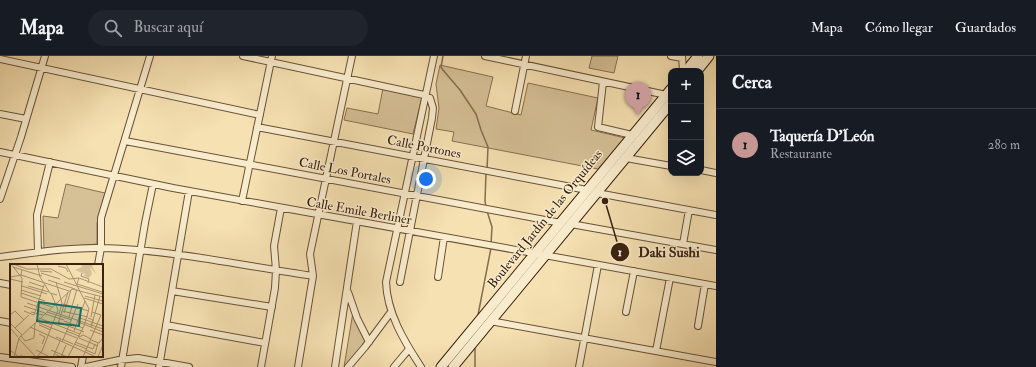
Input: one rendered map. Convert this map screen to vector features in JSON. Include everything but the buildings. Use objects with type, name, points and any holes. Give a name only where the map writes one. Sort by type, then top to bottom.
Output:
[{"type":"street","points":[[0,199],[1,192],[21,137],[45,56]]},
{"type":"street","points":[[98,264],[101,248],[101,218],[150,56]]},
{"type":"street","points":[[243,56],[272,59],[347,79],[424,95],[430,98],[433,108],[400,282]]},
{"type":"street","points":[[298,367],[313,276],[310,254],[352,56]]},
{"type":"street","points":[[421,367],[409,349],[392,312],[386,292],[387,275],[398,229],[424,95],[434,56]]},
{"type":"street","points":[[484,56],[603,82],[668,93]]},
{"type":"street","points":[[515,111],[526,56]]},
{"type":"street","points":[[671,56],[682,57],[683,68]]},
{"type":"street","points":[[688,68],[698,56]]},
{"type":"street","points":[[699,68],[709,56]]},
{"type":"street","points":[[0,59],[260,115]]},
{"type":"street","points":[[242,200],[272,59]]},
{"type":"street","points":[[603,82],[598,127],[632,134]]},
{"type":"street","name":"Boulevard Jardín de las Orquídeas","points":[[566,223],[587,190],[632,134],[668,94]]},
{"type":"street","name":"Boulevard Jardín de las Orquídeas","points":[[441,367],[488,310],[540,254],[566,223],[597,193],[670,104]]},
{"type":"street","points":[[0,114],[26,119]]},
{"type":"street","name":"Calle Portones","points":[[257,127],[587,190]]},
{"type":"street","name":"Calle Los Portales","points":[[125,141],[416,196],[716,250]]},
{"type":"street","name":"Calle Emile Berliner","points":[[0,152],[189,191],[716,286]]},
{"type":"street","points":[[626,158],[668,165]]},
{"type":"street","points":[[38,252],[37,214],[50,162]]},
{"type":"street","points":[[704,171],[716,173]]},
{"type":"street","points":[[121,367],[153,184]]},
{"type":"street","points":[[160,365],[189,191]]},
{"type":"street","points":[[597,193],[716,215]]},
{"type":"street","points":[[261,367],[272,307],[276,270],[274,246],[281,208]]},
{"type":"street","points":[[683,244],[689,210]]},
{"type":"street","points":[[335,367],[348,290],[351,256],[357,221]]},
{"type":"street","points":[[438,277],[444,237]]},
{"type":"street","points":[[0,257],[38,252],[101,248],[142,250],[313,276]]},
{"type":"street","name":"Boulevard Jardín de las Orquídeas","points":[[453,367],[490,321],[540,254]]},
{"type":"street","points":[[580,367],[598,265]]},
{"type":"street","points":[[626,312],[634,271]]},
{"type":"street","points":[[656,351],[670,278]]},
{"type":"street","points":[[0,283],[10,285]]},
{"type":"street","points":[[698,326],[705,284]]},
{"type":"street","points":[[172,290],[272,307]]},
{"type":"street","points":[[348,290],[357,318],[369,342]]},
{"type":"street","points":[[348,367],[392,312]]},
{"type":"street","points":[[0,321],[10,323]]},
{"type":"street","points":[[490,321],[716,362]]},
{"type":"street","points":[[166,325],[265,343]]},
{"type":"street","points":[[394,367],[409,349]]},
{"type":"street","points":[[0,357],[22,364],[72,367]]},
{"type":"street","points":[[81,367],[83,357]]},
{"type":"street","points":[[86,367],[123,359],[138,358],[160,365],[189,367]]},
{"type":"shaded area","points":[[592,56],[618,56],[614,73],[589,68]]},
{"type":"shaded area","points":[[440,65],[493,77],[486,106],[521,115],[528,83],[598,98],[591,130],[625,138],[598,169],[452,141],[454,132],[436,129],[439,108],[436,84]]},
{"type":"shaded area","points":[[383,88],[422,97],[413,134],[344,120],[347,108],[378,114]]},
{"type":"shaded area","points":[[66,184],[105,193],[97,223],[97,244],[44,249],[43,216],[58,218]]},
{"type":"shaded area","points":[[354,306],[360,325],[371,345],[344,367]]},
{"type":"waterway","points":[[443,56],[441,67],[460,90],[476,114],[488,147],[487,170]]},
{"type":"waterway","points":[[486,173],[486,207]]},
{"type":"waterway","points":[[487,211],[492,227],[491,244]]},
{"type":"waterway","points":[[478,315],[491,248]]},
{"type":"waterway","points":[[475,347],[475,367]]},
{"type":"place","name":"Taquería D'León","points":[[638,115]]},
{"type":"place","name":"Daki Sushi","points":[[605,201]]}]
